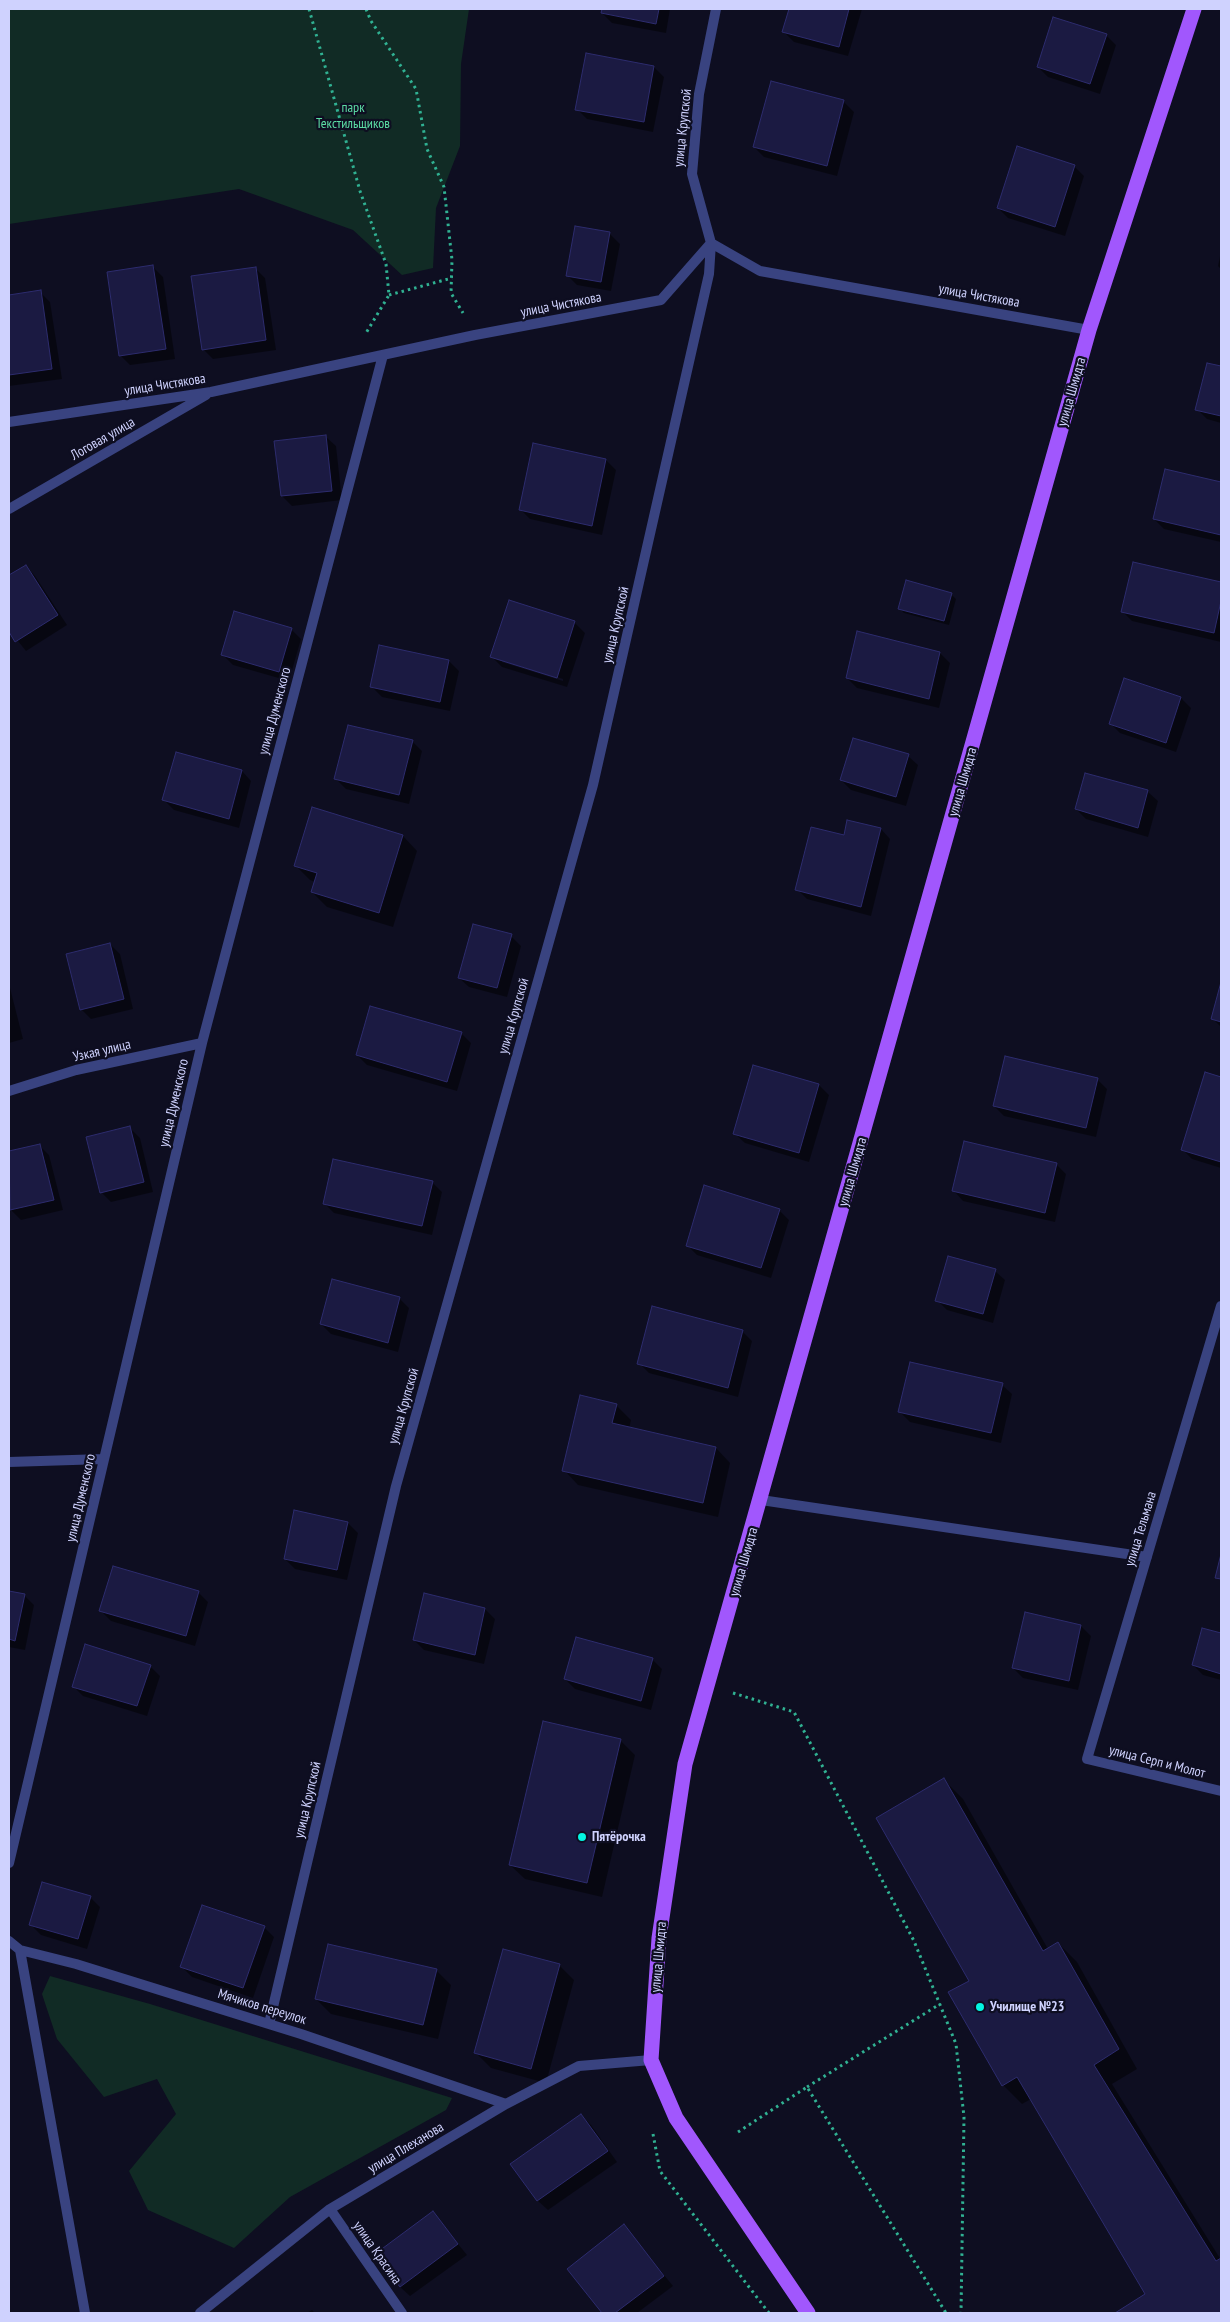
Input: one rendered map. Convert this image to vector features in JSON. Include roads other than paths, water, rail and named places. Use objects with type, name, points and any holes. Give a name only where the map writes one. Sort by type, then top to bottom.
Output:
[{"type":"main road","name":"улица Шмидта","points":[[808,2313],[676,2118],[651,2060],[659,1938],[685,1764],[761,1500],[1089,330],[1194,9]]},
{"type":"street","name":"улица Крупской","points":[[269,2024],[396,1486],[593,785],[710,274],[711,243],[692,174],[699,94],[716,9]]},
{"type":"street","name":"улица Чистякова","points":[[9,422],[211,392],[475,335],[661,300],[711,243],[760,271],[1089,330]]},
{"type":"street","name":"улица Думенского","points":[[9,1863],[202,1042],[383,355]]},
{"type":"street","name":"Логовая улица","points":[[9,509],[211,392]]},
{"type":"street","name":"Узкая улица","points":[[9,1090],[76,1070],[202,1042]]},
{"type":"street","name":"улица Тельмана","points":[[1087,1759],[1221,1306]]},
{"type":"street","points":[[9,1462],[104,1458]]},
{"type":"street","points":[[761,1500],[1147,1557]]},
{"type":"street","name":"улица Серп и Молот","points":[[1087,1759],[1221,1791]]},
{"type":"street","name":"Мячиков переулок","points":[[9,1941],[20,1950],[76,1964],[269,2024],[506,2104]]},
{"type":"street","points":[[20,1950],[86,2313]]},
{"type":"street","name":"улица Плеханова","points":[[200,2313],[330,2209],[506,2104],[579,2066],[651,2060]]},
{"type":"street","name":"улица Красина","points":[[330,2209],[402,2313]]},
{"type":"place","name":"Пятёрочка","points":[[582,1837]]},
{"type":"place","name":"Училище №23","points":[[980,2007]]},
{"type":"park label","name":"парк Текстильщиков","points":[[353,116]]}]
